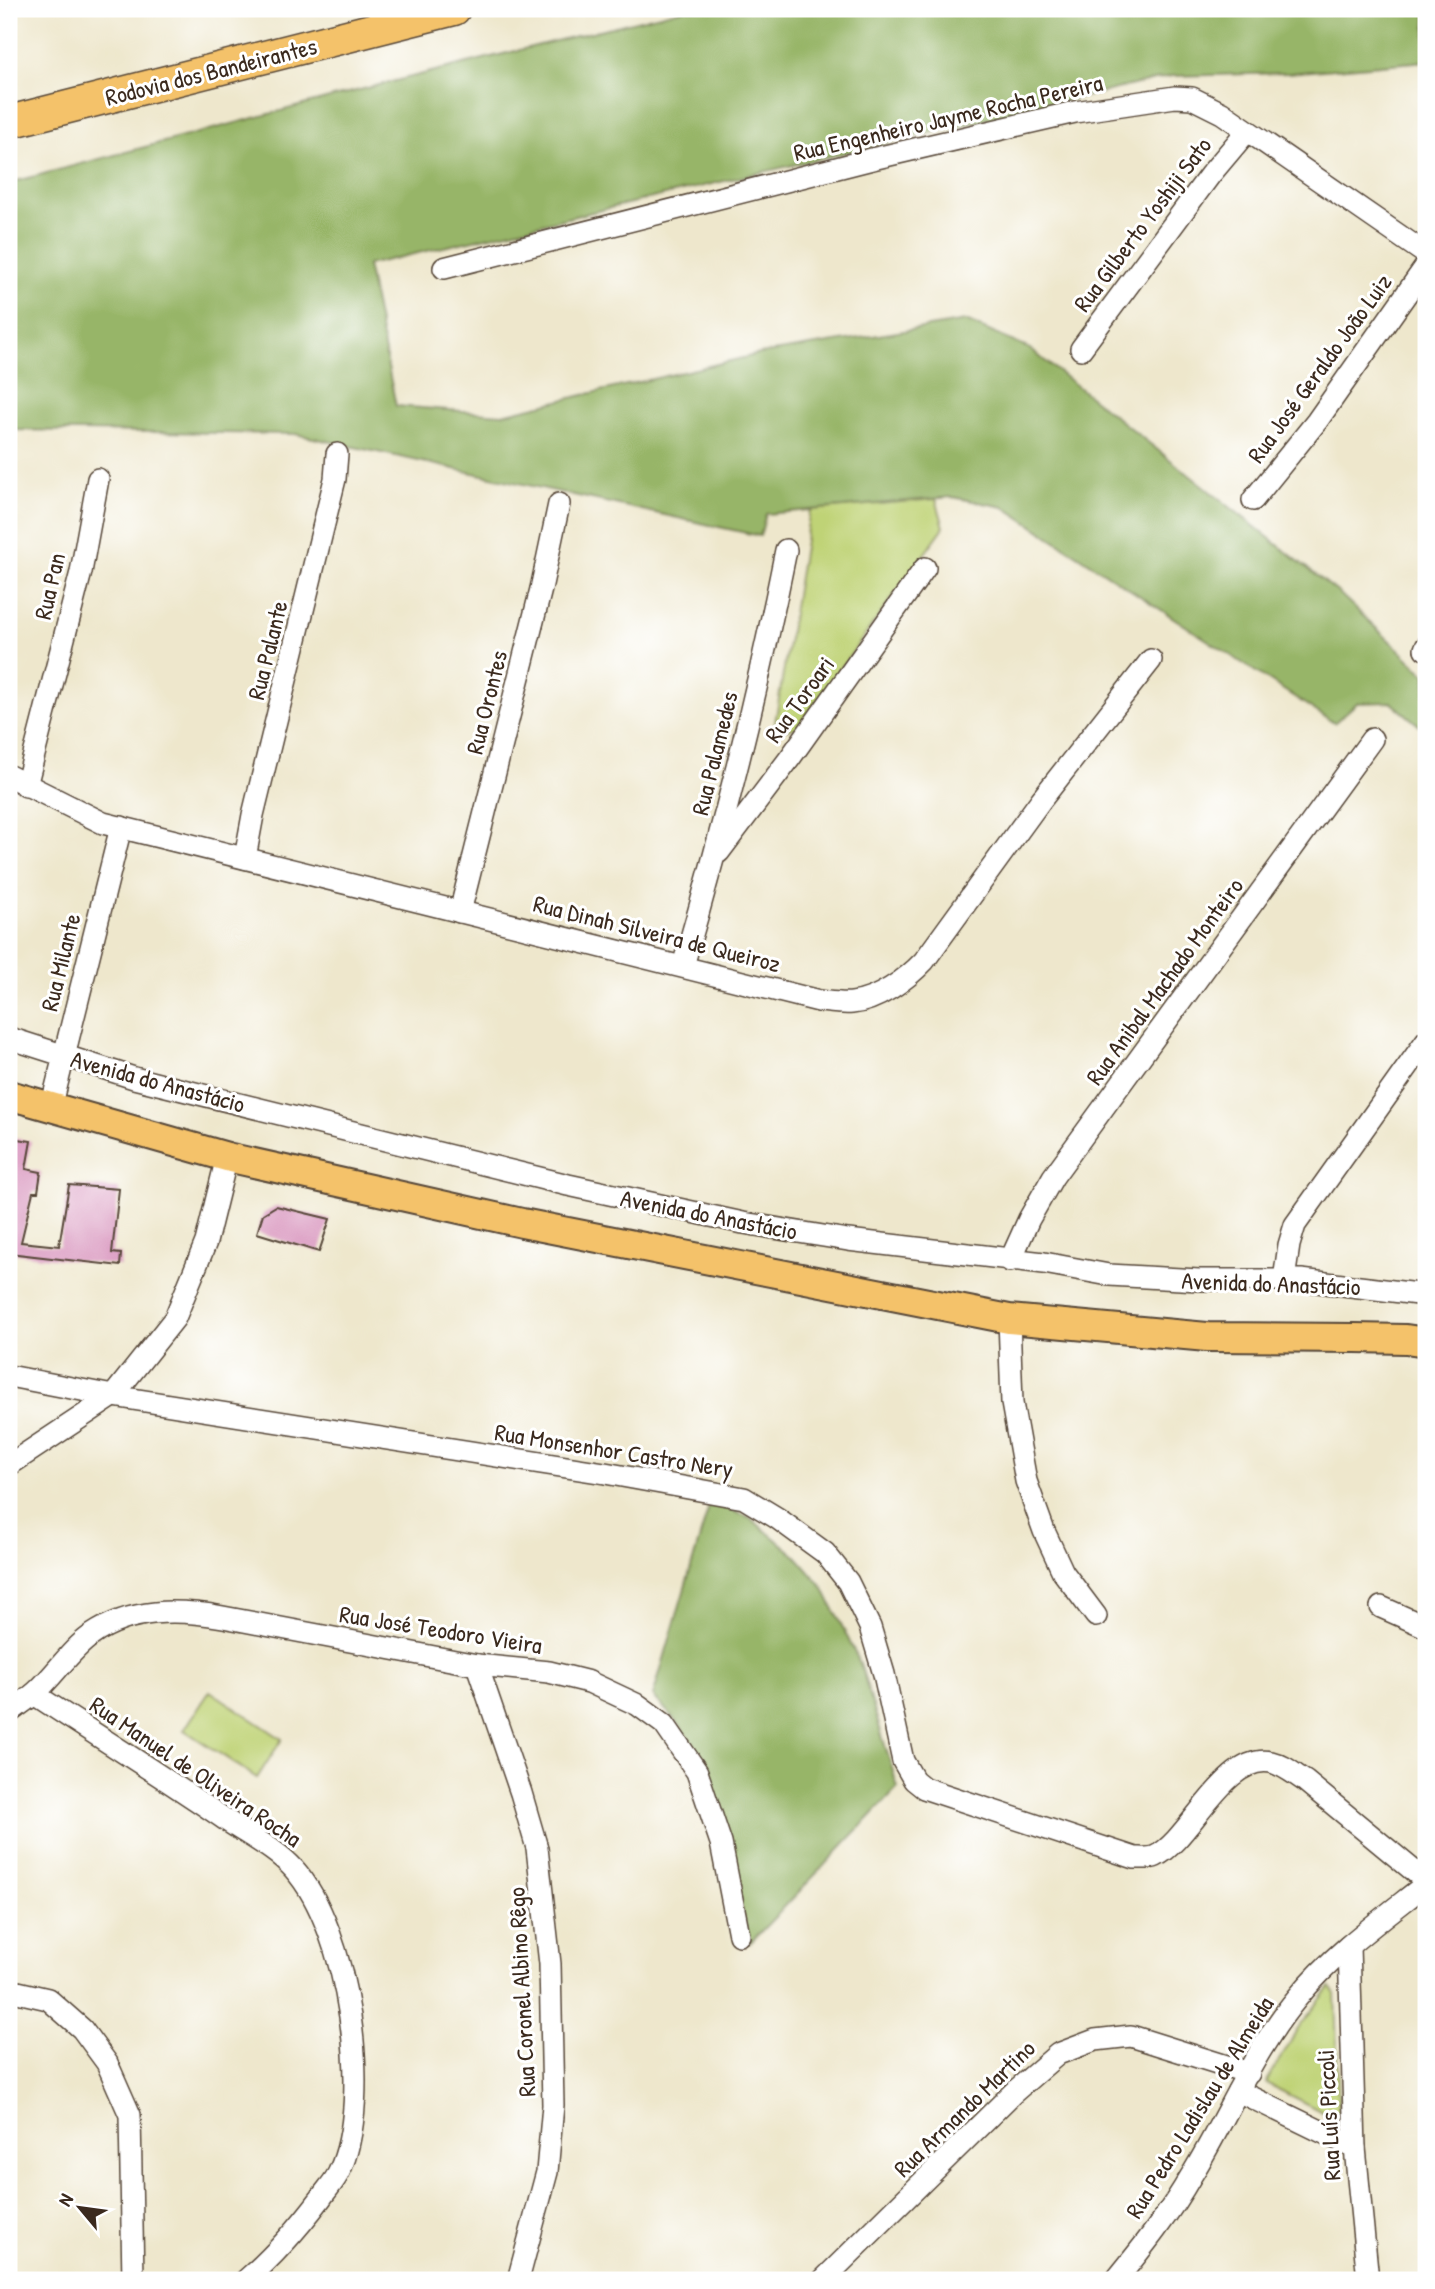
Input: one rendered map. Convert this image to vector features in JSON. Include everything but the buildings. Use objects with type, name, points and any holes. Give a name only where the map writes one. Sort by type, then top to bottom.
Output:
[{"type":"highway","name":"Rodovia dos Bandeirantes","points":[[9,122],[454,9]]},
{"type":"main road","name":"Avenida do Anastácio","points":[[9,1095],[227,1157],[522,1223],[1009,1318],[1207,1337],[1355,1338],[1426,1342]]},
{"type":"street","name":"Rua Engenheiro Jayme Rocha Pereira","points":[[444,268],[872,159],[1075,111],[1147,100],[1192,98],[1247,131],[1426,254]]},
{"type":"street","name":"Rua Gilberto Yoshiji Sato","points":[[1081,349],[1210,175],[1247,131]]},
{"type":"street","name":"Rua José Geraldo João Luiz","points":[[1253,499],[1317,421],[1426,265]]},
{"type":"street","name":"Rua Palante","points":[[245,859],[253,815],[335,479],[337,454]]},
{"type":"street","name":"Rua Pan","points":[[18,781],[81,572],[98,479]]},
{"type":"street","name":"Rua Orontes","points":[[460,912],[541,589],[559,504]]},
{"type":"street","name":"Rua Palamedes","points":[[683,966],[714,860],[758,683],[786,550]]},
{"type":"street","name":"Rua Toroari","points":[[714,860],[925,568]]},
{"type":"street","name":"Rua Dinah Silveira de Queiroz","points":[[18,781],[103,823],[819,1001],[854,1003],[887,990],[908,977],[932,951],[1041,800],[1151,660]]},
{"type":"street","name":"Rua Anibal Machado Monteiro","points":[[1010,1261],[1029,1219],[1053,1177],[1372,739]]},
{"type":"street","name":"Rua Milante","points":[[51,1108],[121,827]]},
{"type":"street","name":"Avenida do Anastácio","points":[[9,1038],[134,1078],[568,1185],[716,1218],[848,1240],[1044,1264],[1109,1275],[1199,1280],[1284,1280],[1426,1294]]},
{"type":"street","points":[[1284,1280],[1295,1225],[1426,1041]]},
{"type":"street","points":[[9,1465],[113,1396],[175,1318],[206,1242],[227,1157]]},
{"type":"street","points":[[1009,1318],[1012,1403],[1026,1481],[1063,1573],[1096,1616]]},
{"type":"street","name":"Rua Monsenhor Castro Nery","points":[[9,1376],[113,1396],[605,1473],[744,1498],[825,1553],[848,1582],[870,1627],[884,1674],[903,1760],[914,1780],[935,1793],[1004,1813],[1135,1858],[1153,1858],[1166,1850],[1224,1782],[1253,1763],[1270,1762],[1286,1767],[1305,1781],[1426,1882]]},
{"type":"street","points":[[1381,1606],[1426,1627]]},
{"type":"street","name":"Rua José Teodoro Vieira","points":[[9,1713],[34,1694],[93,1634],[127,1618],[156,1612],[189,1611],[477,1665],[549,1672],[589,1682],[638,1705],[664,1724],[697,1772],[721,1843],[739,1935]]},
{"type":"street","name":"Rua Coronel Albino Rêgo","points":[[477,1665],[537,1848],[550,1964],[553,2105],[547,2172],[518,2280]]},
{"type":"street","name":"Rua Manuel de Oliveira Rocha","points":[[34,1694],[208,1807],[293,1867],[315,1898],[327,1926],[341,1969],[348,2008],[353,2056],[352,2132],[338,2175],[303,2220],[246,2280]]},
{"type":"street","name":"Rua Pedro Ladislau de Almeida","points":[[1116,2280],[1142,2248],[1191,2177],[1280,2020],[1324,1968],[1426,1882]]},
{"type":"street","name":"Rua Luís Piccoli","points":[[1349,1946],[1354,2148],[1368,2280]]},
{"type":"street","points":[[9,1990],[48,1999],[82,2029],[107,2063],[130,2115],[134,2280]]},
{"type":"street","name":"Rua Armando Martino","points":[[823,2280],[1013,2093],[1058,2054],[1095,2040],[1131,2036],[1244,2082],[1354,2148]]},
{"type":"green space","points":[[684,9],[1426,9],[1426,61],[1289,73],[1172,76],[367,265],[396,406],[502,414],[760,354],[966,321],[1030,349],[1340,594],[1426,675],[1426,731],[1391,702],[1357,703],[1334,723],[1004,507],[952,497],[766,514],[760,536],[295,434],[9,430],[9,183],[371,87]]},
{"type":"green space","points":[[936,499],[944,527],[797,728],[785,729],[775,723],[810,510]]},
{"type":"green space","points":[[710,1503],[749,1517],[796,1556],[823,1587],[860,1663],[898,1788],[750,1943],[710,1781],[695,1747],[678,1723],[653,1696]]},
{"type":"green space","points":[[210,1691],[282,1739],[257,1778],[184,1730]]},
{"type":"green space","points":[[1330,1987],[1335,1994],[1339,2113],[1328,2115],[1266,2083],[1298,2029]]}]
